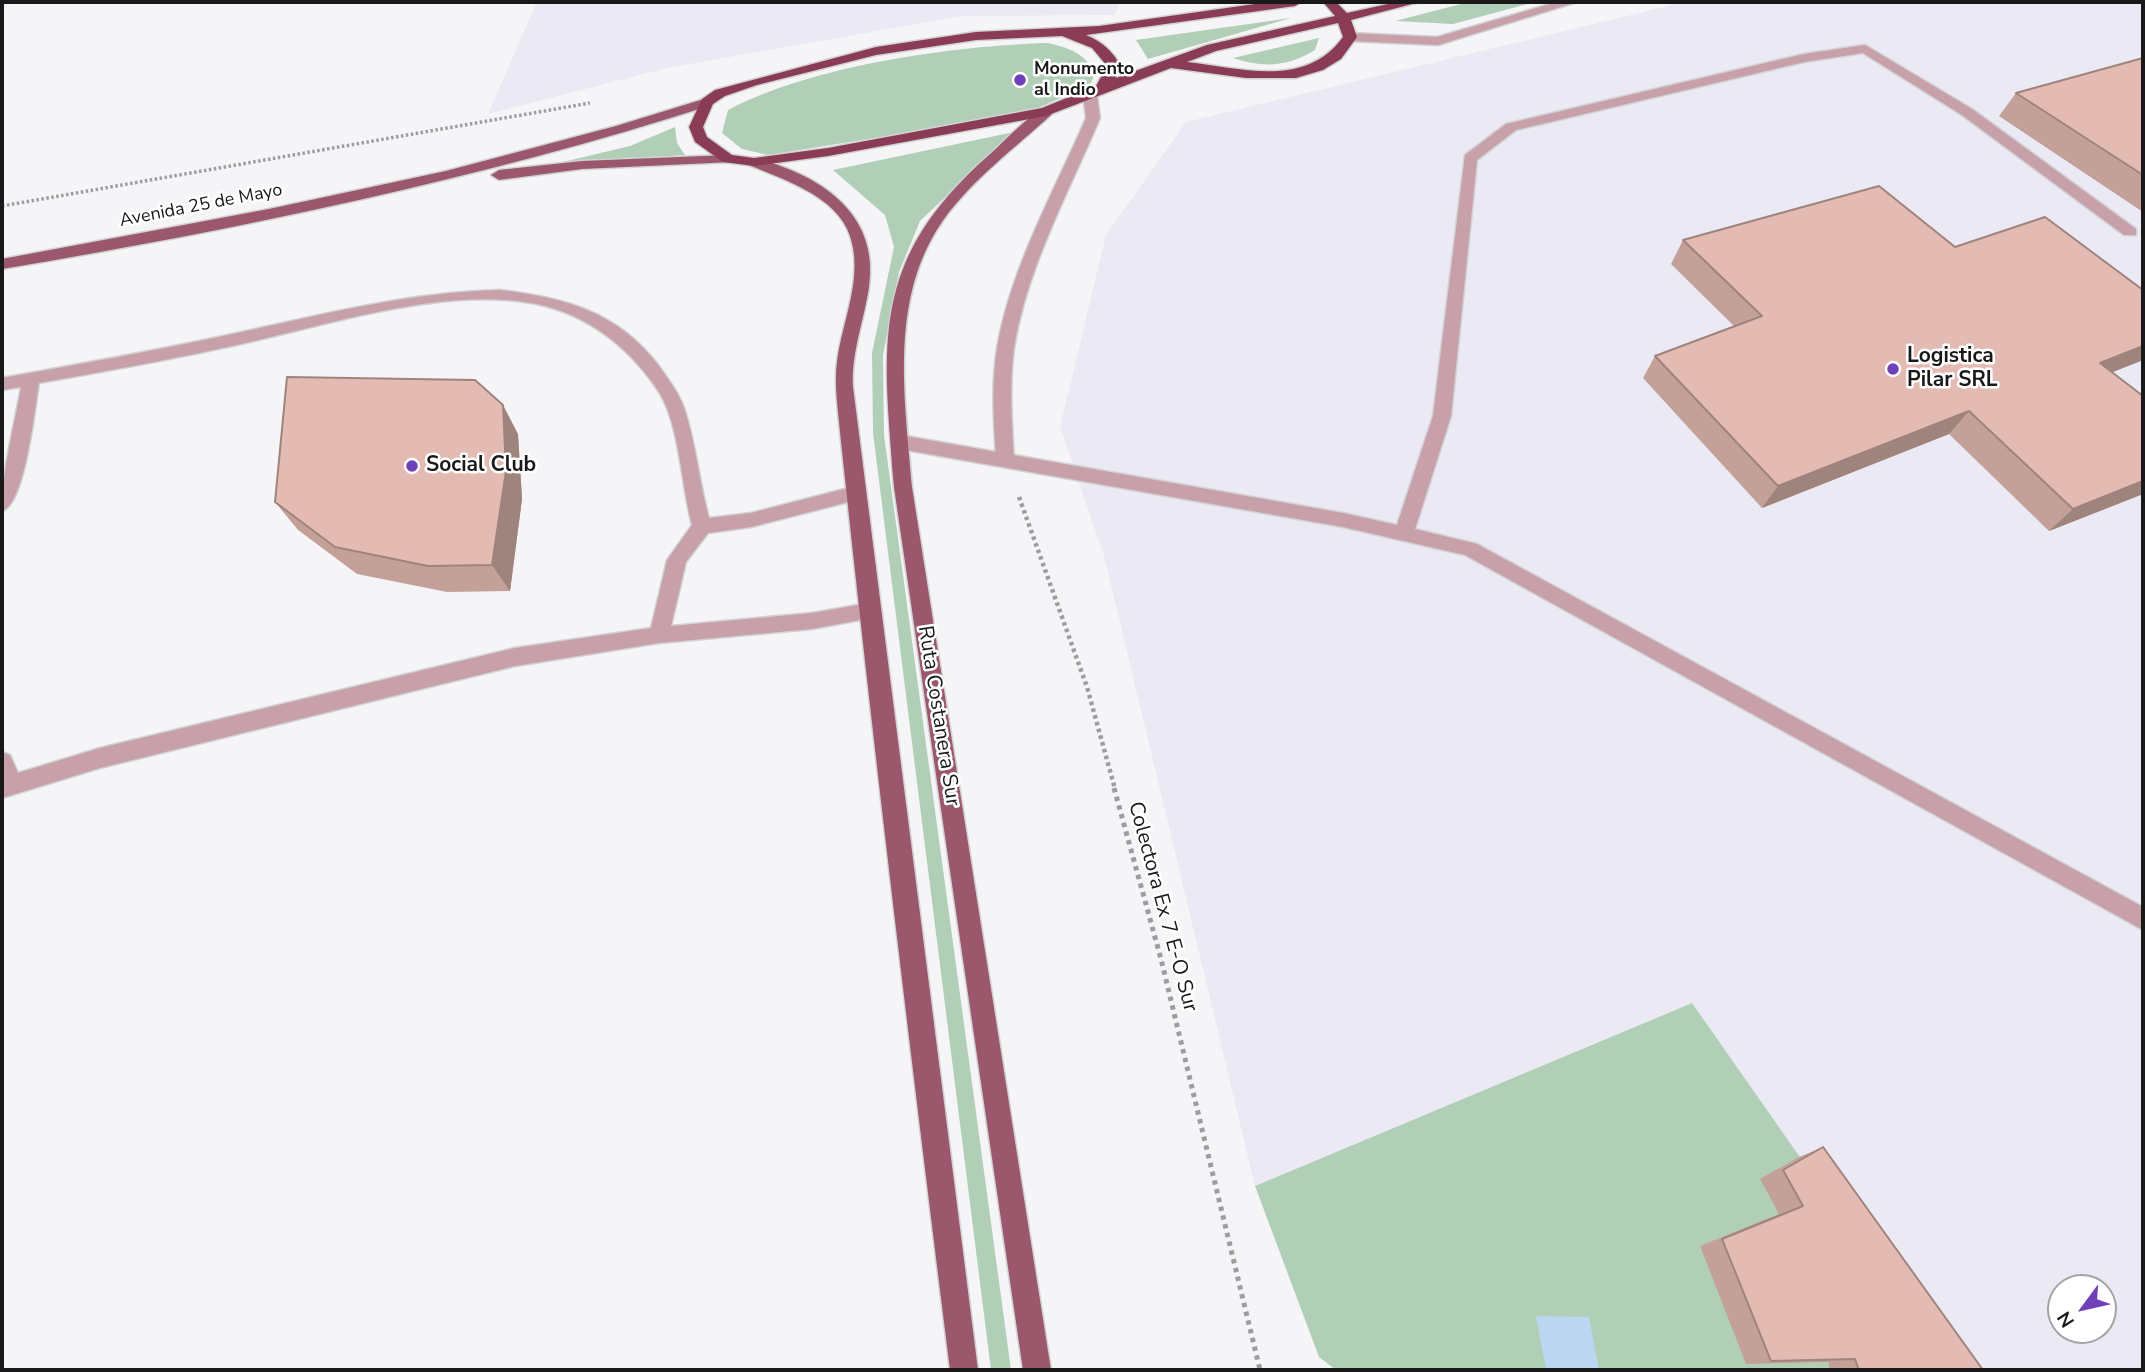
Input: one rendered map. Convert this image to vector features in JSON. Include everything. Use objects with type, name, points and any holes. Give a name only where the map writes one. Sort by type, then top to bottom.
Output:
[{"type":"highway","points":[[1295,2],[1099,30],[976,36],[876,51],[752,82],[707,102],[696,127],[700,139],[728,159],[754,162],[881,143],[1046,112],[1162,64],[1212,48],[1413,2]]},
{"type":"highway","points":[[1162,64],[1213,67],[1253,75],[1295,74],[1327,66],[1343,52],[1350,37],[1343,17],[1329,2]]},
{"type":"highway","points":[[1144,23],[1181,4]]},
{"type":"highway","points":[[1056,30],[1087,38],[1110,57],[1114,66],[1109,80],[1096,92]]},
{"type":"main road","name":"Avenida 25 de Mayo","points":[[2,264],[407,186],[545,152],[707,102]]},
{"type":"main road","name":"Ruta Costanera Sur","points":[[1037,1370],[903,487],[895,389],[895,338],[901,292],[918,251],[937,216],[1046,112]]},
{"type":"main road","name":"Avenida 25 de Mayo","points":[[407,186],[582,165],[728,159]]},
{"type":"main road","points":[[754,162],[795,179],[824,196],[844,212],[858,233],[862,260],[844,378],[869,611],[964,1370]]},
{"type":"street","points":[[1350,37],[1438,41],[1570,2]]},
{"type":"street","points":[[1404,534],[1442,416],[1470,158],[1511,127],[1804,58],[1864,49],[1967,112],[2130,232]]},
{"type":"street","points":[[1005,460],[1003,396],[1009,333],[1031,264],[1093,118],[1096,92]]},
{"type":"street","points":[[2,384],[436,298],[501,295],[559,302],[610,327],[637,351],[674,404],[691,488],[702,526]]},
{"type":"street","points":[[2,504],[19,454],[31,379]]},
{"type":"street","points":[[900,442],[1343,520],[1470,549],[2143,919]]},
{"type":"street","points":[[659,635],[677,560],[702,526],[751,520],[856,492]]},
{"type":"street","points":[[2,762],[8,787],[100,758],[515,657],[659,635],[813,621],[869,611]]},
{"type":"path","points":[[2,206],[593,103]]},
{"type":"path","name":"Colectora Ex 7 E-O Sur","points":[[1005,460],[1087,687],[1161,959],[1260,1370]]},
{"type":"shaded area","points":[[537,2],[1120,2],[1115,15],[962,16],[667,68],[488,114]]},
{"type":"shaded area","points":[[1685,2],[2143,2],[2143,1370],[1949,1370],[1691,1003],[1255,1186],[1104,556],[1060,427],[1106,235],[1186,122]]},
{"type":"green space","points":[[1469,2],[1535,2],[1453,24],[1395,21]]},
{"type":"green space","points":[[1291,18],[1148,59],[1136,40]]},
{"type":"green space","points":[[1319,38],[1315,50],[1285,63],[1265,64],[1233,58]]},
{"type":"green space","points":[[1048,43],[1076,52],[1095,73],[1090,85],[1031,111],[768,155],[742,149],[722,133],[728,110],[801,81],[884,61],[927,54]]},
{"type":"green space","points":[[675,127],[677,143],[685,155],[550,165],[630,146]]},
{"type":"green space","points":[[1014,132],[920,221],[899,272],[883,355],[884,435],[1011,1370],[991,1370],[873,433],[872,353],[894,247],[885,215],[833,170]]},
{"type":"green space","points":[[1692,1003],[1949,1370],[1336,1370],[1319,1357],[1255,1186]]},
{"type":"water","points":[[1536,1316],[1589,1317],[1599,1370],[1546,1370]]},
{"type":"building","points":[[2143,58],[2143,175],[2016,93]]},
{"type":"building","name":"Logistica Pilar SRL","points":[[1879,186],[1955,247],[2045,217],[2143,290],[2143,346],[2100,363],[2143,396],[2143,481],[2073,509],[1969,411],[1778,486],[1655,356],[1762,316],[1683,240]]},
{"type":"building","name":"Social Club","points":[[287,377],[475,380],[503,405],[506,471],[492,565],[428,566],[335,547],[275,502]]},
{"type":"building","points":[[1823,1147],[1983,1370],[1859,1370],[1855,1359],[1771,1361],[1722,1239],[1803,1206],[1783,1170]]},
{"type":"place","name":"Monumento al Indio","points":[[1020,80]]},
{"type":"place","name":"Logistica Pilar SRL","points":[[1893,369]]},
{"type":"place","name":"Social Club","points":[[412,466]]}]
